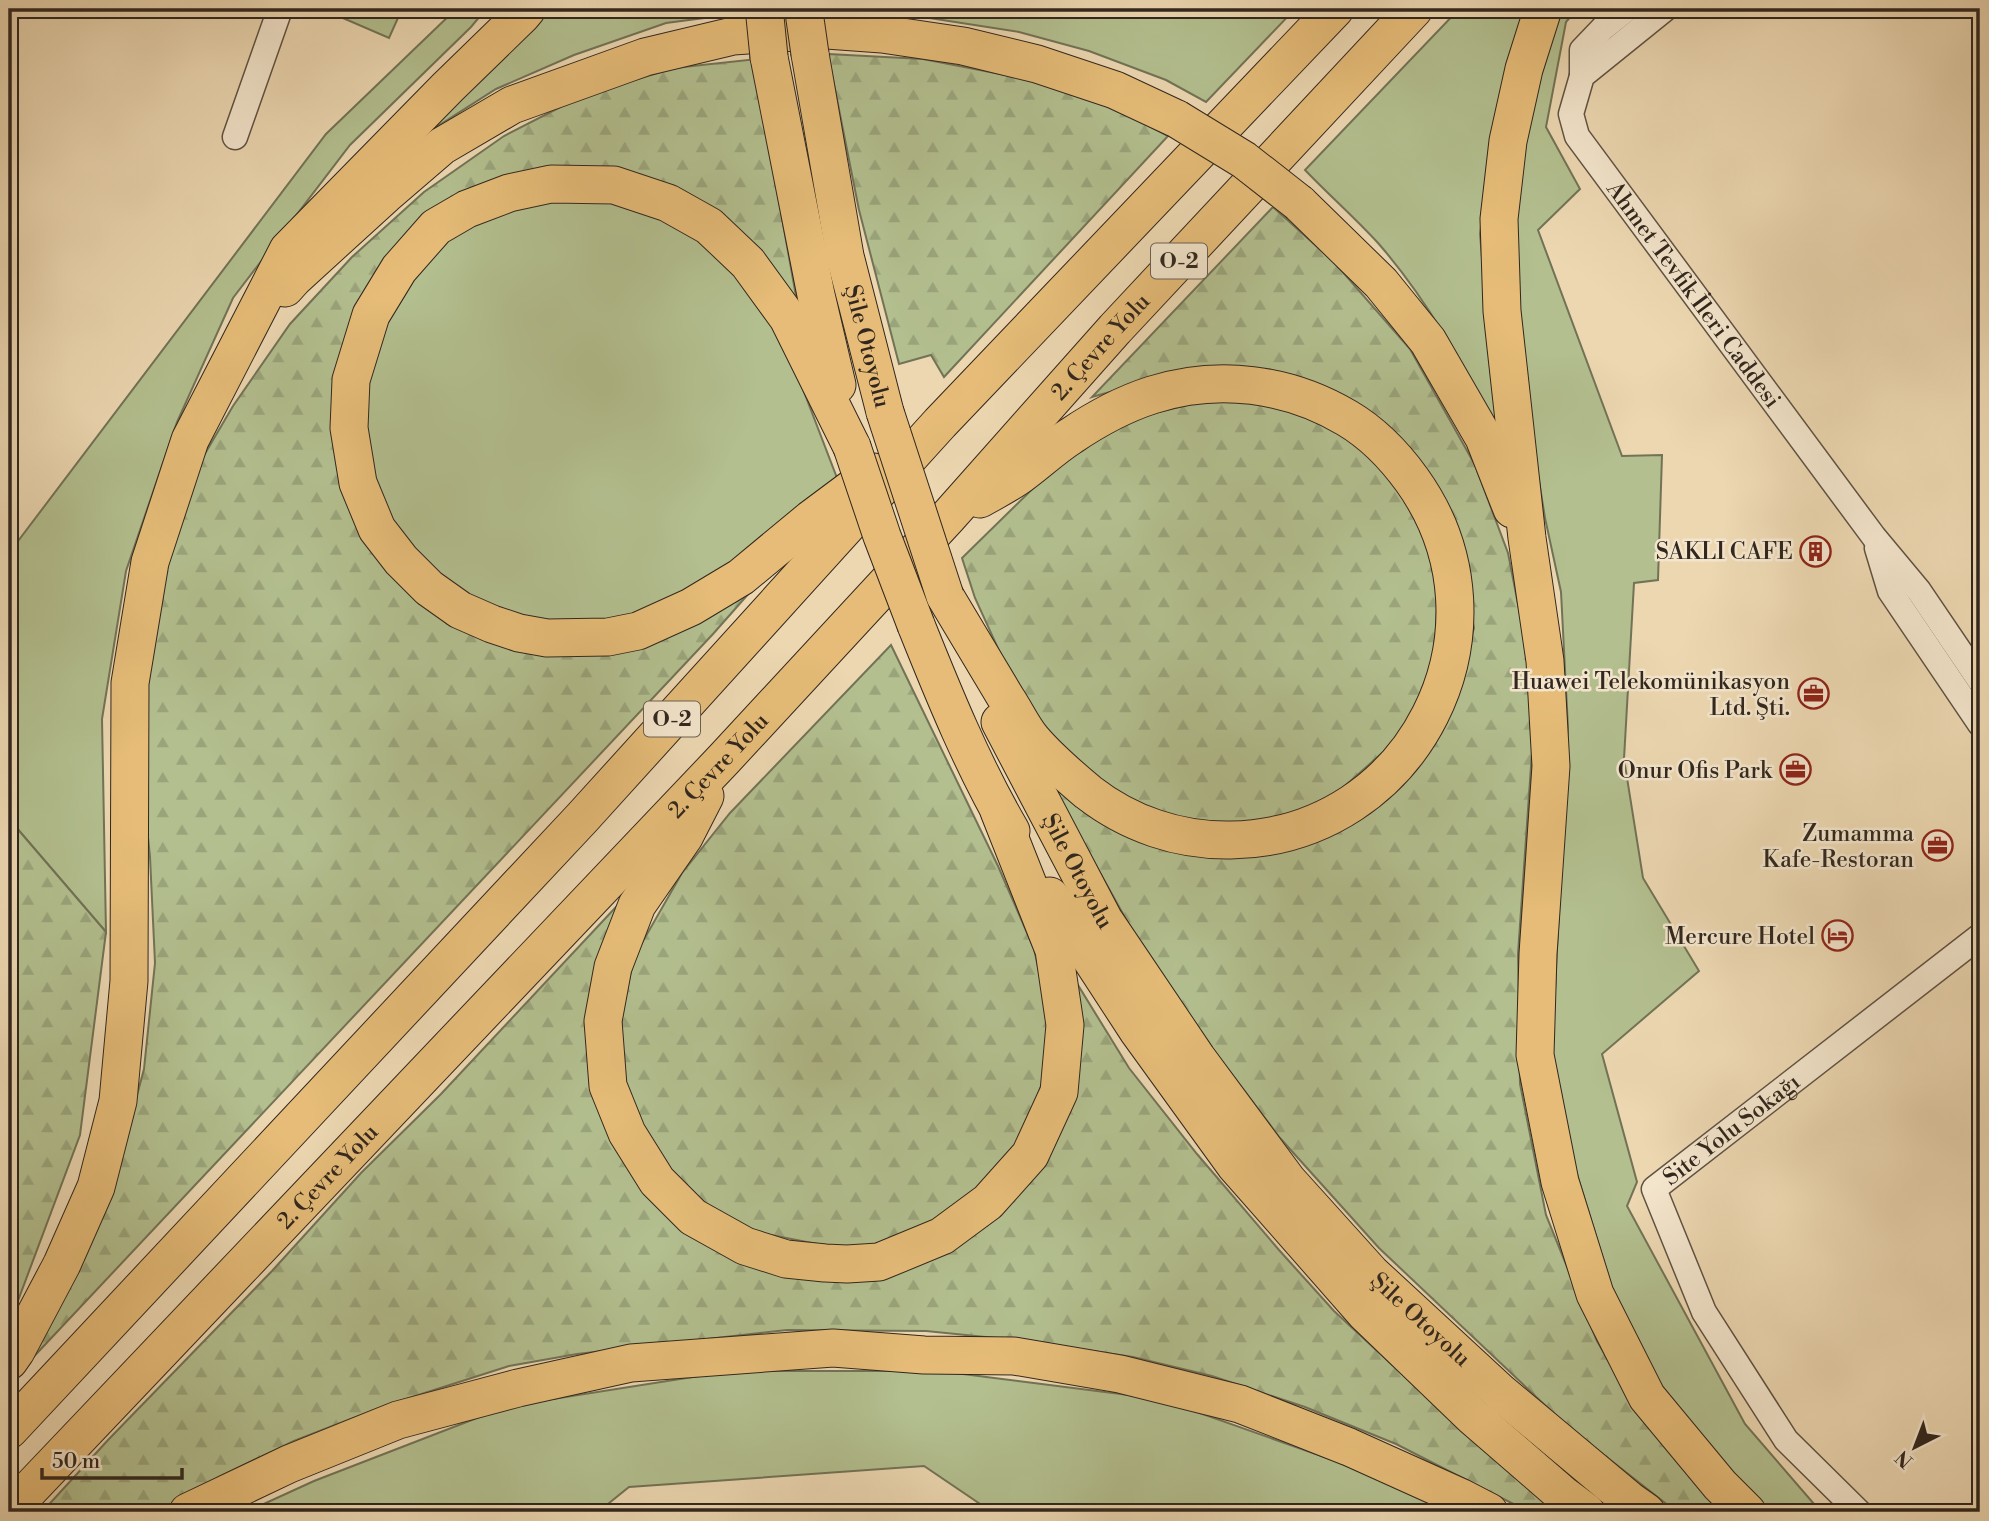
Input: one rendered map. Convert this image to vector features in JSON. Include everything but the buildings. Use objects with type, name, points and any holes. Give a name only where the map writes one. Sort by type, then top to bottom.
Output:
[{"type":"highway","points":[[9,1360],[61,1264],[96,1186],[118,1101],[129,981],[130,683],[150,562],[190,440],[288,250],[527,9]]},
{"type":"highway","name":"O-2","points":[[9,1430],[582,818],[940,423],[1335,9]]},
{"type":"highway","name":"2. Çevre Yolu","points":[[9,1511],[724,759],[948,517],[1115,329],[1414,9]]},
{"type":"highway","points":[[1543,9],[1524,69],[1508,141],[1499,219],[1502,311],[1527,538],[1545,662],[1551,766],[1538,954],[1535,1055],[1560,1182],[1595,1294],[1647,1397],[1720,1485],[1747,1512]]},
{"type":"highway","name":"Şile Otoyolu","points":[[803,10],[845,256],[886,412],[945,596],[972,670],[1104,920],[1197,1058],[1288,1181],[1371,1273],[1501,1393],[1646,1512]]},
{"type":"highway","name":"Şile Otoyolu","points":[[764,13],[769,57],[816,295],[852,447],[882,536],[947,702],[999,811],[1138,1031],[1235,1165],[1366,1314],[1472,1416],[1586,1512]]},
{"type":"highway","points":[[236,349],[294,278],[385,195],[442,146],[512,105],[645,57],[733,36],[827,30],[882,34],[962,46],[1037,64],[1115,90],[1177,119],[1244,160],[1299,203],[1381,283],[1428,341],[1484,438],[1508,500],[1527,538]]},
{"type":"highway","points":[[852,447],[788,318],[748,264],[709,226],[668,204],[614,185],[551,184],[509,193],[467,209],[436,228],[399,269],[371,315],[351,380],[349,428],[358,483],[377,529],[401,560],[429,588],[460,610],[510,630],[547,638],[608,637],[638,631],[691,607],[741,577],[811,519],[940,423]]},
{"type":"highway","points":[[945,596],[1032,739],[1068,774],[1109,807],[1132,820],[1163,831],[1213,840],[1272,836],[1303,827],[1334,814],[1379,783],[1396,767],[1427,723],[1446,673],[1455,619],[1447,554],[1437,521],[1408,475],[1387,449],[1364,428],[1310,399],[1280,390],[1251,385],[1217,384],[1184,387],[1152,395],[1125,406],[1071,436],[1015,478],[948,517]]},
{"type":"highway","points":[[724,759],[684,837],[637,905],[613,967],[603,1021],[608,1086],[627,1133],[657,1181],[675,1199],[694,1217],[745,1246],[786,1259],[847,1264],[879,1262],[942,1236],[988,1202],[1030,1156],[1059,1093],[1066,1025],[1054,950],[999,811]]},
{"type":"highway","points":[[188,1512],[289,1464],[398,1420],[518,1388],[631,1363],[833,1348],[924,1355],[1014,1356],[1120,1374],[1240,1404],[1349,1447],[1489,1512]]},
{"type":"street","points":[[234,137],[279,9]]},
{"type":"street","name":"Ahmet Tevfik İleri Caddesi","points":[[1627,9],[1603,28],[1582,50],[1582,76],[1571,114],[1577,136],[1874,537],[1919,591],[1980,681]]},
{"type":"street","points":[[1582,76],[1665,9]]},
{"type":"street","name":"Ahmet Tevfik İleri Caddesi","points":[[1874,537],[1890,591],[1980,724]]},
{"type":"street","name":"Site Yolu Sokağı","points":[[1859,1512],[1786,1440],[1711,1324],[1654,1189],[1980,936]]},
{"type":"green space","points":[[322,9],[402,9],[389,38]]},
{"type":"green space","points":[[456,9],[486,9],[471,27],[350,145],[233,298],[177,422],[126,571],[102,719],[106,932],[9,819],[9,553],[326,134]]},
{"type":"green space","points":[[548,9],[742,9],[742,13],[666,23],[574,55],[496,89],[430,131],[485,70]]},
{"type":"green space","points":[[823,9],[1295,9],[1206,102],[1166,80],[1089,51],[1019,32],[910,15],[824,12]]},
{"type":"green space","points":[[1459,9],[1530,9],[1492,140],[1480,234],[1499,433],[1459,359],[1413,287],[1378,243],[1305,170]]},
{"type":"green space","points":[[1553,9],[1577,9],[1566,22],[1546,127],[1580,189],[1538,230],[1622,456],[1662,455],[1658,580],[1634,583],[1624,759],[1643,878],[1699,971],[1602,1054],[1637,1182],[1627,1206],[1745,1424],[1821,1512],[1762,1512],[1650,1371],[1612,1288],[1573,1161],[1552,1051],[1568,728],[1561,592],[1545,518],[1514,326],[1509,225]]},
{"type":"green space","points":[[828,54],[923,59],[1021,78],[1095,97],[1168,136],[944,377],[931,355],[899,364],[859,210]]},
{"type":"green space","points":[[757,59],[769,145],[799,313],[729,222],[515,175],[376,281],[356,511],[526,648],[751,591],[25,1366],[108,1204],[144,1069],[155,963],[144,796],[142,690],[156,604],[186,486],[233,406],[290,324],[352,257],[424,192],[504,136],[582,96],[674,68]]},
{"type":"green space","points":[[546,196],[610,199],[681,226],[736,271],[786,345],[837,478],[758,544],[662,609],[572,627],[474,606],[395,535],[365,473],[359,408],[390,305],[441,245],[486,217]]},
{"type":"green space","points":[[1273,207],[1334,262],[1410,349],[1475,465],[1508,553],[1525,640],[1534,723],[1518,954],[1520,1084],[1546,1215],[1597,1341],[1642,1419],[1726,1512],[1679,1512],[1669,1506],[1567,1426],[1379,1248],[1280,1138],[1157,975],[1049,781],[1285,845],[1460,680],[1474,628],[1460,557],[1387,432],[1156,379],[1092,397]]},
{"type":"green space","points":[[1207,400],[1278,402],[1337,425],[1380,462],[1410,502],[1428,543],[1438,582],[1434,672],[1407,731],[1320,808],[1211,830],[1147,812],[1083,773],[1028,714],[975,598],[962,558],[1062,460],[1131,419]]},
{"type":"green space","points":[[891,645],[998,866],[1034,949],[1049,1016],[1044,1077],[1024,1136],[960,1213],[886,1244],[829,1252],[828,1246],[750,1231],[694,1201],[649,1149],[623,1089],[619,1021],[635,955],[682,873],[730,813]]},
{"type":"green space","points":[[9,819],[106,932],[80,1135],[16,1306],[9,1315]]},
{"type":"green space","points":[[630,892],[600,972],[641,1186],[816,1276],[1031,1176],[1073,977],[1129,1068],[1197,1154],[1334,1311],[1468,1435],[1562,1512],[1529,1512],[1396,1444],[1305,1407],[1212,1376],[1133,1357],[1025,1341],[926,1331],[787,1330],[577,1354],[509,1366],[384,1406],[294,1441],[221,1476],[157,1512],[42,1512]]},
{"type":"green space","points":[[731,1371],[939,1371],[1160,1399],[1395,1482],[1454,1512],[992,1512],[924,1466],[629,1487],[598,1512],[246,1512],[314,1481],[508,1406]]},
{"type":"place","name":"SAKLI CAFE","points":[[1816,551]]},
{"type":"place","name":"Huawei Telekomünikasyon Ltd. Şti.","points":[[1813,694]]},
{"type":"place","name":"Onur Ofis Park","points":[[1795,770]]},
{"type":"place","name":"Zumamma Kafe-Restoran","points":[[1937,846]]},
{"type":"place","name":"Mercure Hotel","points":[[1838,936]]}]
